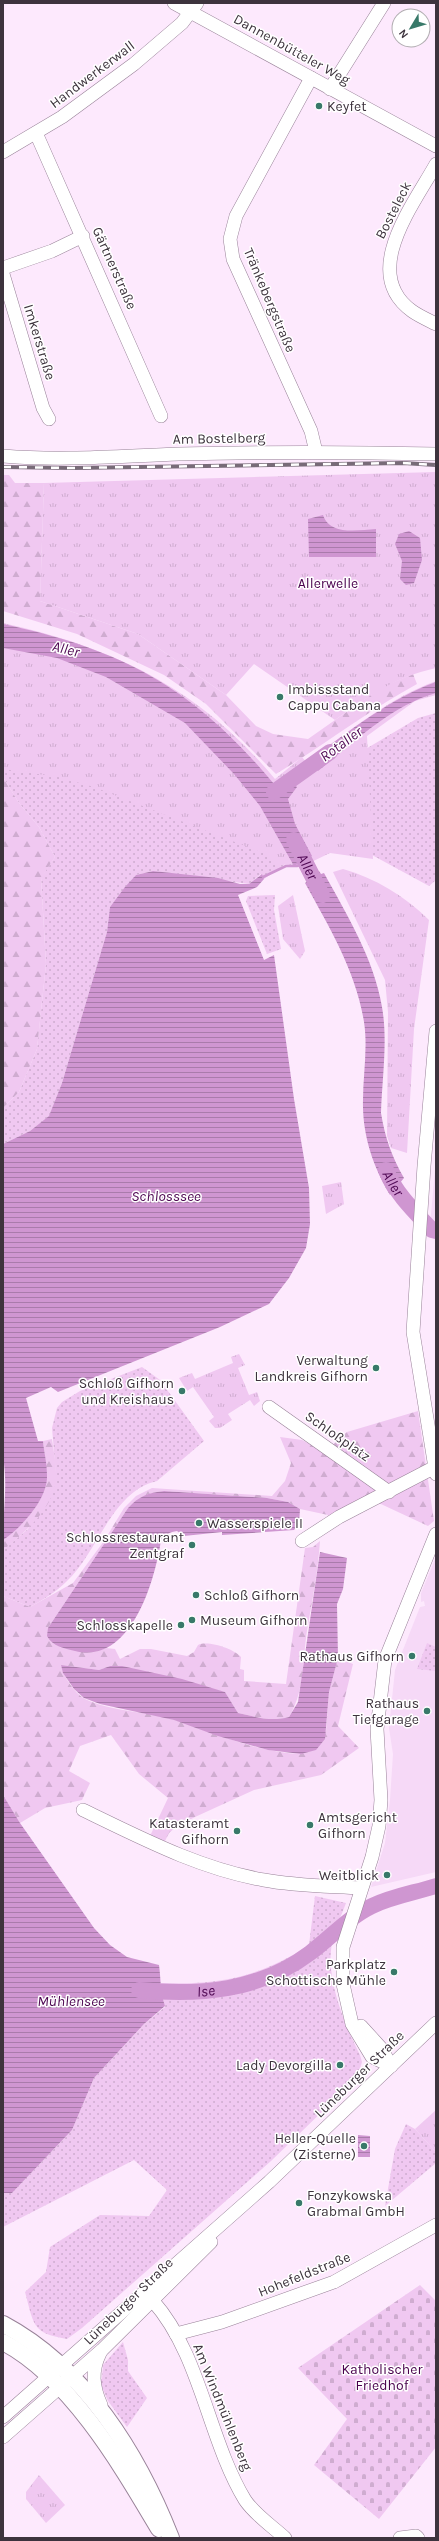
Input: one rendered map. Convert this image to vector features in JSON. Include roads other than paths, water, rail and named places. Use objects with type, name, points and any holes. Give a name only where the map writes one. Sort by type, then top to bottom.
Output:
[{"type":"main road","points":[[3,2324],[32,2342],[66,2371],[104,2414],[154,2495],[171,2538]]},
{"type":"main road","points":[[3,2342],[31,2360],[48,2376],[60,2388],[110,2448],[164,2538]]},
{"type":"street","name":"Dannenbütteler Weg","points":[[174,3],[194,7],[330,89],[436,146]]},
{"type":"street","points":[[330,89],[384,3]]},
{"type":"street","name":"Handwerkerwall","points":[[3,152],[36,133],[134,64],[182,24],[194,7]]},
{"type":"street","name":"Tränkebergstraße","points":[[311,78],[248,192],[236,216],[230,239],[233,259],[312,431],[316,452]]},
{"type":"street","name":"Gärtnerstraße","points":[[36,133],[162,416]]},
{"type":"street","name":"Bosteleck","points":[[436,164],[395,237],[389,258],[390,280],[399,297],[411,311],[436,324]]},
{"type":"street","points":[[3,268],[52,251],[83,236]]},
{"type":"street","name":"Imkerstraße","points":[[3,274],[43,408],[49,419]]},
{"type":"street","name":"Am Bostelberg","points":[[3,456],[113,459],[178,454],[316,452],[436,454]]},
{"type":"street","points":[[302,1541],[340,1517],[389,1492],[436,1471],[414,1339],[421,1213],[436,1031]]},
{"type":"street","name":"Schloßplatz","points":[[269,1407],[389,1492]]},
{"type":"street","points":[[391,2066],[372,2057],[362,2043],[352,2024],[345,1996],[342,1962],[343,1947],[372,1857],[379,1826],[381,1800],[377,1729],[385,1660],[436,1534]]},
{"type":"street","points":[[83,1810],[188,1859],[234,1872],[267,1881],[361,1888]]},
{"type":"street","name":"Lüneburger Straße","points":[[3,2437],[60,2388],[66,2371],[269,2182],[436,2023]]},
{"type":"street","name":"Lüneburger Straße","points":[[3,2417],[48,2376],[66,2371],[102,2350],[153,2301],[269,2182]]},
{"type":"street","name":"Hohefeldstraße","points":[[176,2334],[222,2322],[334,2282],[436,2225]]},
{"type":"street","name":"Am Windmühlenberg","points":[[153,2301],[176,2334],[229,2469],[252,2509],[285,2538]]},
{"type":"street","points":[[102,2350],[93,2378],[94,2389],[104,2414]]},
{"type":"street","points":[[400,2538],[408,2536],[418,2538]]},
{"type":"water","points":[[323,515],[327,522],[338,529],[353,531],[376,529],[376,557],[309,557],[308,519]]},
{"type":"water","points":[[409,531],[420,538],[422,560],[414,583],[406,585],[400,579],[402,561],[395,544],[399,534]]},
{"type":"water","points":[[3,624],[46,634],[85,646],[121,661],[154,678],[185,698],[215,722],[274,784],[287,777],[297,787],[288,799],[295,824],[312,856],[294,866],[260,806],[234,774],[185,723],[106,677],[57,658],[3,648]]},
{"type":"water","points":[[436,682],[436,693],[419,699],[388,716],[359,737],[318,771],[309,760],[370,716],[402,697]]},
{"type":"water","name":"Schlosssee","points":[[153,871],[218,878],[240,884],[249,884],[262,874],[264,879],[257,887],[238,895],[264,960],[274,955],[294,1099],[309,1188],[310,1224],[306,1248],[289,1278],[269,1304],[220,1327],[58,1392],[51,1387],[26,1398],[38,1441],[43,1441],[47,1471],[46,1484],[39,1503],[26,1520],[3,1540],[5,1488],[3,1457],[3,1144],[30,1131],[49,1116],[62,1083],[107,932],[110,907],[136,875]]},
{"type":"water","points":[[319,871],[321,874],[324,873],[359,938],[373,972],[382,1007],[385,1033],[381,1113],[390,1147],[404,1178],[390,1195],[378,1173],[370,1150],[364,1125],[363,1100],[366,1042],[360,1003],[348,967],[305,883],[308,881],[307,878]]},
{"type":"water","points":[[164,1491],[267,1498],[288,1502],[300,1509],[299,1524],[294,1530],[222,1535],[222,1532],[184,1536],[177,1531],[172,1532],[164,1536],[161,1540],[153,1577],[146,1597],[137,1616],[125,1633],[111,1645],[95,1652],[75,1651],[52,1643],[47,1636],[48,1628],[128,1508],[144,1496]]},
{"type":"water","points":[[320,1552],[347,1558],[343,1589],[337,1604],[338,1658],[329,1692],[325,1739],[316,1750],[301,1754],[268,1750],[218,1736],[174,1720],[100,1704],[84,1698],[74,1689],[63,1673],[61,1665],[99,1670],[110,1666],[122,1666],[182,1679],[225,1692],[238,1713],[270,1719],[289,1717],[298,1702]]},
{"type":"water","name":"Mühlensee","points":[[3,1795],[20,1823],[94,1928],[110,1945],[127,1957],[159,1965],[161,1991],[165,2006],[144,2024],[94,2078],[72,2130],[12,2193],[3,2193]]},
{"type":"water","name":"Heller-Quelle (Zisterne)","points":[[358,2135],[370,2136],[370,2157],[358,2157]]},
{"type":"waterway","name":"Rotaller","points":[[274,792],[330,752]]},
{"type":"waterway","name":"Aller","points":[[294,840],[322,895]]},
{"type":"waterway","points":[[263,877],[286,866],[297,866],[306,863]]},
{"type":"waterway","name":"Aller","points":[[386,1170],[390,1179],[406,1202],[432,1230],[436,1231]]},
{"type":"waterway","name":"Ise","points":[[139,1990],[162,1992],[206,1991],[250,1983],[271,1976],[291,1966],[310,1953],[355,1916],[372,1906],[396,1897],[436,1886]]},
{"type":"railway","points":[[3,467],[73,468],[403,463],[436,465]]},
{"type":"place","name":"Keyfet","points":[[319,106]]},
{"type":"place","name":"Imbissstand Cappu Cabana","points":[[280,697]]},
{"type":"place","name":"Verwaltung Landkreis Gifhorn","points":[[376,1368]]},
{"type":"place","name":"Schloß Gifhorn und Kreishaus","points":[[182,1391]]},
{"type":"place","name":"Wasserspiele II","points":[[199,1523]]},
{"type":"place","name":"Schlossrestaurant Zentgraf","points":[[192,1545]]},
{"type":"place","name":"Schloß Gifhorn","points":[[196,1595]]},
{"type":"place","name":"Museum Gifhorn","points":[[192,1620]]},
{"type":"place","name":"Schlosskapelle","points":[[181,1625]]},
{"type":"place","name":"Rathaus Gifhorn","points":[[412,1656]]},
{"type":"place","name":"Rathaus Tiefgarage","points":[[427,1711]]},
{"type":"place","name":"Amtsgericht Gifhorn","points":[[310,1825]]},
{"type":"place","name":"Katasteramt Gifhorn","points":[[237,1831]]},
{"type":"place","name":"Weitblick","points":[[387,1875]]},
{"type":"place","name":"Parkplatz Schottische Mühle","points":[[394,1972]]},
{"type":"place","name":"Lady Devorgilla","points":[[340,2065]]},
{"type":"place","name":"Heller-Quelle (Zisterne)","points":[[364,2146]]},
{"type":"place","name":"Fonzykowska Grabmal GmbH","points":[[299,2203]]},
{"type":"park label","name":"Allerwelle","points":[[328,583]]},
{"type":"park label","name":"Katholischer Friedhof","points":[[382,2378]]}]
